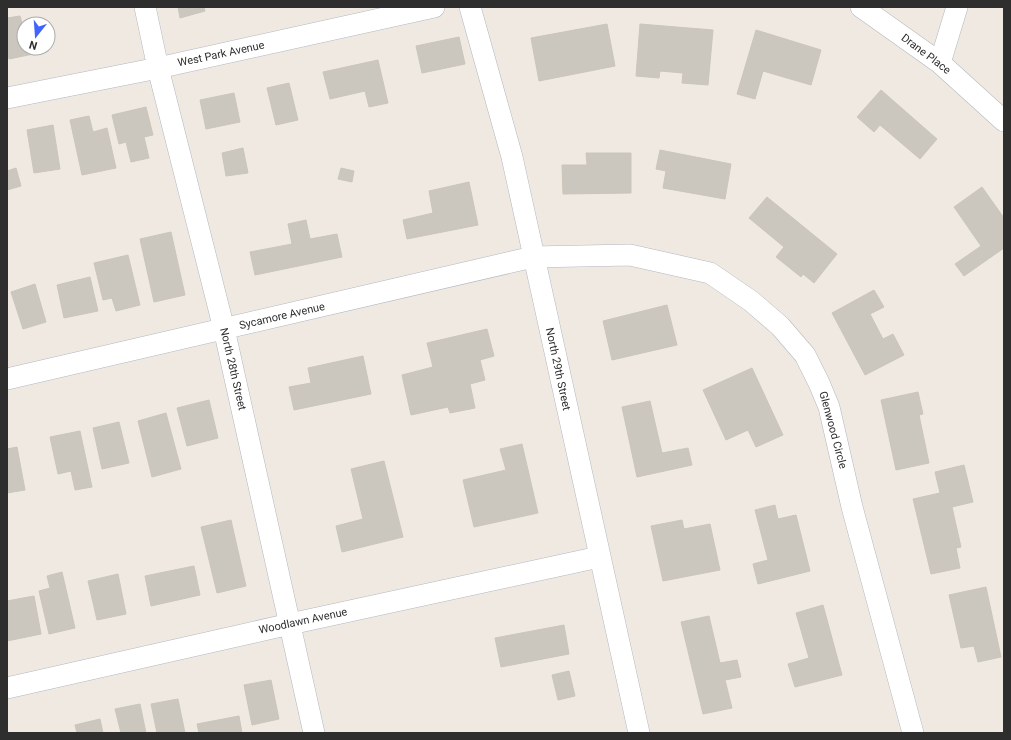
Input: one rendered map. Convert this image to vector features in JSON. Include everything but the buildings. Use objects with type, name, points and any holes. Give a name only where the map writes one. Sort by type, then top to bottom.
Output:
[{"type":"street","name":"North 28th Street","points":[[145,7],[158,68],[224,329],[314,733]]},
{"type":"street","name":"West Park Avenue","points":[[7,98],[40,90],[158,68],[434,7]]},
{"type":"street","name":"North 29th Street","points":[[470,7],[512,157],[639,733]]},
{"type":"street","name":"Drane Place","points":[[862,7],[940,63],[1004,122]]},
{"type":"street","points":[[940,63],[957,7]]},
{"type":"street","name":"Glenwood Circle","points":[[533,257],[630,255],[710,273],[751,301],[780,326],[804,356],[819,383],[829,407],[852,507],[913,733]]},
{"type":"street","name":"Sycamore Avenue","points":[[7,379],[533,257]]},
{"type":"street","name":"Woodlawn Avenue","points":[[7,688],[290,624],[599,557]]}]
